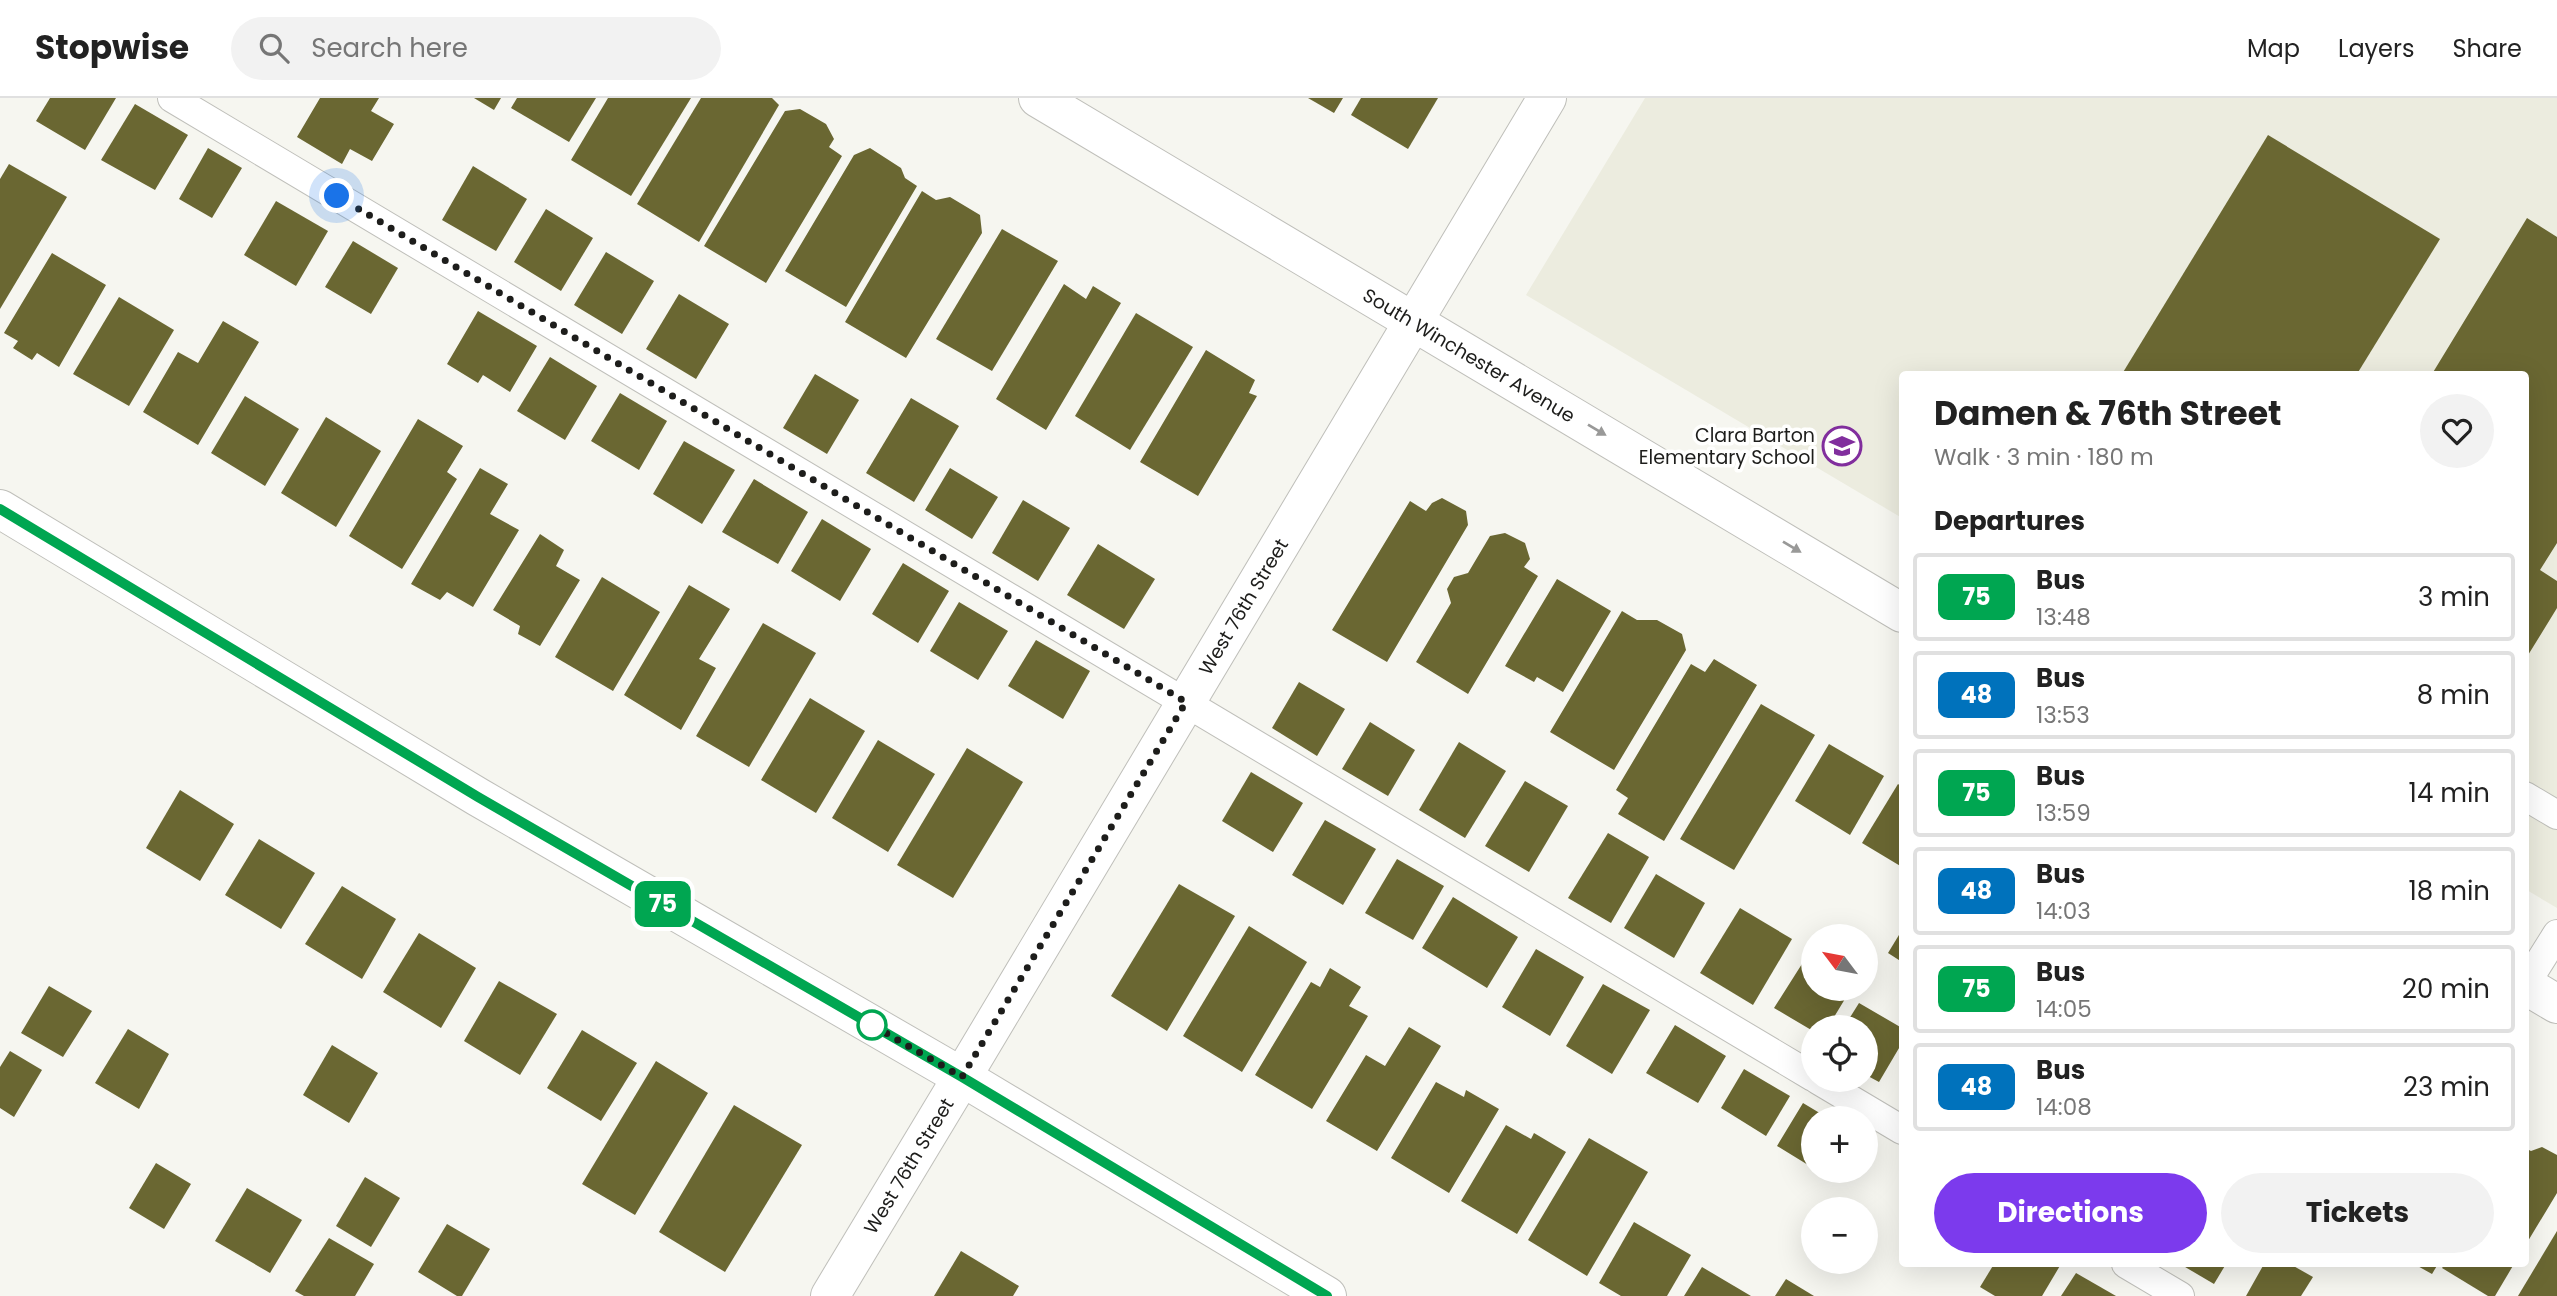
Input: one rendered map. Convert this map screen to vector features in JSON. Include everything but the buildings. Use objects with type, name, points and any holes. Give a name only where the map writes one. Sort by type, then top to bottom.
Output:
[{"type":"street","name":"South Winchester Avenue","points":[[1038,98],[1899,611]]},
{"type":"street","name":"West 76th Street","points":[[830,1296],[1546,98]]},
{"type":"street","points":[[0,509],[478,797],[962,1077],[1327,1296]]},
{"type":"street","points":[[2529,987],[2557,1004]]},
{"type":"lane","points":[[172,98],[1801,1070]]},
{"type":"lane","points":[[2529,798],[2557,815]]},
{"type":"lane","points":[[2529,979],[2557,934]]},
{"type":"lane","points":[[1838,1092],[1899,1128]]},
{"type":"lane","points":[[2131,1267],[2180,1296]]},
{"type":"shaded area","name":"Clara Barton Elementary School","points":[[1645,98],[2557,98],[2557,908],[2529,891],[2529,371],[1899,371],[1899,516],[1526,295]]},
{"type":"bus line","name":"75","points":[[0,509],[478,797],[962,1077],[1327,1296]]},
{"type":"place","name":"Clara Barton Elementary School","points":[[1842,446]]},
{"type":"route","points":[[337,196],[1186,702],[962,1077],[865,1021],[872,1025]]}]
